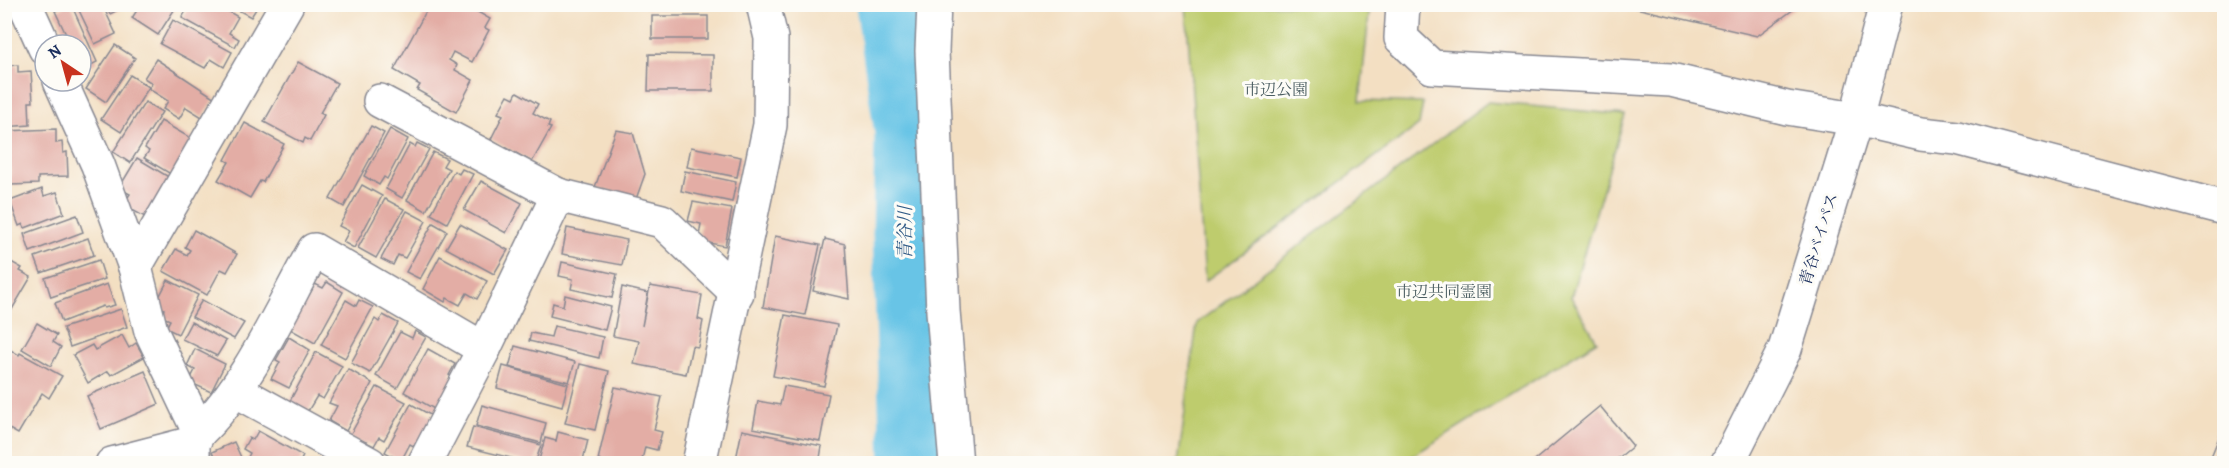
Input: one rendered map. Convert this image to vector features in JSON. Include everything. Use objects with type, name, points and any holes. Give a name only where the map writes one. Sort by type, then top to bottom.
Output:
[{"type":"main road","points":[[135,267],[286,4]]},
{"type":"main road","points":[[699,464],[737,293],[770,125],[771,38],[763,4]]},
{"type":"main road","points":[[934,4],[932,51],[943,311],[956,464]]},
{"type":"main road","points":[[1403,4],[1401,38],[1432,67],[1671,80],[1787,108],[1856,119],[1921,134],[1957,138],[2224,208]]},
{"type":"main road","name":"青谷バイパス","points":[[1727,464],[1785,349],[1856,119],[1886,4]]},
{"type":"main road","points":[[24,10],[37,33]]},
{"type":"main road","points":[[65,93],[98,165],[135,267],[151,331],[195,446]]},
{"type":"main road","points":[[380,101],[558,195],[662,221],[737,293]]},
{"type":"main road","points":[[424,464],[484,349],[558,195]]},
{"type":"main road","points":[[112,464],[195,446],[235,390],[314,250],[484,349]]},
{"type":"main road","points":[[235,390],[369,464]]},
{"type":"green space","name":"市辺公園","points":[[1186,5],[1370,5],[1360,101],[1423,103],[1419,125],[1205,281]]},
{"type":"green space","name":"市辺共同霊園","points":[[1488,102],[1625,115],[1571,297],[1597,341],[1401,463],[1178,463],[1197,323]]},
{"type":"building","points":[[71,4],[84,33],[65,33],[55,11]]},
{"type":"building","points":[[76,4],[102,4],[116,34],[95,44],[93,33],[90,33]]},
{"type":"building","points":[[106,4],[130,4],[110,14]]},
{"type":"building","points":[[141,4],[178,4],[158,35],[132,18]]},
{"type":"building","points":[[190,4],[216,4],[238,17],[229,33],[239,39],[235,47],[182,18]]},
{"type":"building","points":[[227,4],[248,4],[256,9],[251,17]]},
{"type":"building","points":[[430,4],[464,4],[490,19],[485,28],[489,30],[472,62],[453,52],[449,60],[457,65],[455,70],[473,80],[456,112],[417,90],[420,85],[394,70]]},
{"type":"building","points":[[646,4],[694,4],[694,9],[646,9]]},
{"type":"building","points":[[1618,4],[1801,4],[1757,36]]},
{"type":"building","points":[[652,16],[708,16],[708,39],[652,39]]},
{"type":"building","points":[[173,20],[232,52],[224,67],[211,59],[205,68],[160,44]]},
{"type":"building","points":[[115,45],[135,58],[106,102],[92,93],[93,78]]},
{"type":"building","points":[[649,54],[713,55],[713,91],[648,91]]},
{"type":"building","points":[[156,59],[215,98],[202,117],[186,107],[179,119],[163,109],[168,101],[149,89],[152,83],[144,78]]},
{"type":"building","points":[[298,62],[337,83],[320,113],[324,115],[310,141],[305,138],[303,143],[264,122]]},
{"type":"building","points":[[18,65],[18,72],[31,71],[33,102],[29,102],[30,125],[4,127],[4,66]]},
{"type":"building","points":[[130,75],[149,87],[121,132],[101,119]]},
{"type":"building","points":[[517,92],[538,104],[533,113],[550,122],[548,127],[551,128],[532,162],[491,139],[503,115],[498,113],[508,95],[514,98]]},
{"type":"building","points":[[145,102],[162,112],[130,163],[113,152]]},
{"type":"building","points":[[161,121],[194,140],[174,176],[144,158],[149,151],[145,148]]},
{"type":"building","points":[[245,123],[284,144],[263,182],[260,181],[250,198],[218,180],[229,162],[225,160]]},
{"type":"building","points":[[371,126],[384,133],[344,207],[330,199]]},
{"type":"building","points":[[56,129],[56,143],[62,142],[63,153],[67,152],[68,176],[38,177],[38,184],[10,185],[10,166],[4,166],[4,131]]},
{"type":"building","points":[[390,129],[408,139],[387,179],[384,177],[379,185],[364,176]]},
{"type":"building","points":[[616,130],[633,133],[645,174],[636,199],[595,187]]},
{"type":"building","points":[[417,143],[429,149],[402,198],[386,189],[410,144],[415,147]]},
{"type":"building","points":[[691,147],[741,157],[737,177],[687,167]]},
{"type":"building","points":[[433,152],[447,159],[443,166],[449,169],[426,211],[407,200]]},
{"type":"building","points":[[137,158],[172,179],[152,213],[148,210],[145,217],[123,205],[130,194],[119,188]]},
{"type":"building","points":[[462,169],[473,174],[447,223],[431,214],[454,171],[459,174]]},
{"type":"building","points":[[685,171],[736,182],[732,202],[681,191]]},
{"type":"building","points":[[481,181],[522,203],[506,233],[464,210]]},
{"type":"building","points":[[362,185],[382,196],[354,248],[343,242],[349,231],[339,226]]},
{"type":"building","points":[[42,189],[44,196],[57,192],[64,213],[25,228],[23,224],[19,226],[10,201]]},
{"type":"building","points":[[385,199],[404,209],[376,258],[358,248]]},
{"type":"building","points":[[693,202],[732,209],[725,246],[698,241],[701,224],[688,221]]},
{"type":"building","points":[[407,211],[426,221],[405,258],[398,255],[393,265],[381,259]]},
{"type":"building","points":[[77,215],[83,232],[30,252],[24,234]]},
{"type":"building","points":[[433,223],[447,231],[420,279],[406,272]]},
{"type":"building","points":[[460,224],[508,250],[494,274],[446,248]]},
{"type":"building","points":[[567,228],[627,240],[622,265],[562,254]]},
{"type":"building","points":[[194,230],[237,254],[227,272],[221,269],[207,295],[163,271],[176,249],[187,255],[190,250],[185,247]]},
{"type":"building","points":[[775,236],[820,245],[805,315],[763,307]]},
{"type":"building","points":[[88,238],[94,255],[41,273],[35,257]]},
{"type":"building","points":[[825,239],[845,244],[849,299],[813,291]]},
{"type":"building","points":[[440,256],[487,281],[477,299],[467,293],[460,305],[447,298],[445,302],[423,289]]},
{"type":"building","points":[[4,258],[22,268],[20,271],[31,277],[4,323]]},
{"type":"building","points":[[99,260],[105,279],[51,297],[45,278]]},
{"type":"building","points":[[562,262],[617,274],[612,298],[571,289],[573,279],[559,276]]},
{"type":"building","points":[[168,280],[198,295],[178,334],[166,328],[170,320],[161,316],[164,309],[155,305]]},
{"type":"building","points":[[327,282],[343,292],[315,343],[290,329],[315,284],[323,288]]},
{"type":"building","points":[[107,284],[115,305],[104,308],[103,306],[62,322],[55,303]]},
{"type":"building","points":[[650,286],[702,295],[698,319],[703,321],[698,347],[692,346],[686,374],[634,364],[639,341],[613,336],[622,287],[648,293],[642,326]]},
{"type":"building","points":[[565,295],[611,307],[605,330],[550,316],[553,303],[563,306]]},
{"type":"building","points":[[202,300],[244,323],[234,339],[192,317]]},
{"type":"building","points":[[346,300],[356,306],[359,300],[373,307],[345,358],[321,345]]},
{"type":"building","points":[[121,309],[127,327],[70,347],[63,328]]},
{"type":"building","points":[[383,315],[398,323],[370,373],[351,363],[375,319],[379,322]]},
{"type":"building","points":[[785,315],[837,325],[824,386],[773,376]]},
{"type":"building","points":[[191,322],[226,341],[217,356],[182,339]]},
{"type":"building","points":[[37,323],[57,335],[53,342],[61,347],[51,366],[22,349]]},
{"type":"building","points":[[554,326],[603,337],[599,358],[529,341],[531,333],[551,337]]},
{"type":"building","points":[[415,331],[426,337],[397,388],[376,376],[400,332],[412,338]]},
{"type":"building","points":[[122,335],[129,348],[136,343],[144,357],[111,375],[108,371],[88,383],[73,355],[92,345],[95,350]]},
{"type":"building","points":[[289,337],[310,350],[289,388],[271,379],[280,362],[276,360]]},
{"type":"building","points":[[515,346],[575,362],[569,382],[509,367]]},
{"type":"building","points":[[7,348],[62,376],[49,398],[42,393],[18,434],[4,426]]},
{"type":"building","points":[[195,349],[225,364],[211,392],[189,382],[195,370],[187,366]]},
{"type":"building","points":[[428,349],[455,364],[449,375],[454,377],[436,410],[404,392]]},
{"type":"building","points":[[316,352],[342,366],[323,399],[317,396],[308,411],[290,401]]},
{"type":"building","points":[[580,364],[609,371],[595,430],[565,423]]},
{"type":"building","points":[[503,366],[568,384],[562,406],[497,388]]},
{"type":"building","points":[[348,369],[372,383],[346,431],[329,421],[337,406],[329,403]]},
{"type":"building","points":[[145,371],[159,404],[101,429],[87,396]]},
{"type":"building","points":[[784,386],[829,394],[820,441],[753,428],[758,401],[780,405]]},
{"type":"building","points":[[377,387],[406,402],[384,440],[379,437],[374,446],[366,442],[364,445],[349,437]]},
{"type":"building","points":[[615,387],[662,397],[654,430],[662,432],[657,450],[645,447],[641,464],[615,464],[598,460]]},
{"type":"building","points":[[411,404],[434,417],[417,448],[410,444],[401,461],[385,452]]},
{"type":"building","points":[[482,405],[546,423],[541,443],[476,426]]},
{"type":"building","points":[[1600,406],[1633,446],[1611,464],[1530,464]]},
{"type":"building","points":[[2224,425],[2224,464],[2208,464]]},
{"type":"building","points":[[473,427],[541,445],[535,464],[467,447]]},
{"type":"building","points":[[742,430],[822,446],[819,464],[735,464]]},
{"type":"building","points":[[258,431],[303,456],[299,464],[245,463],[250,453],[243,449],[249,438],[253,440]]},
{"type":"building","points":[[558,432],[588,440],[582,464],[538,464],[545,438],[556,441]]},
{"type":"building","points":[[234,442],[244,464],[217,464],[212,452]]},
{"type":"waterway","name":"青谷川","points":[[887,4],[906,133],[904,234],[912,464]]}]
